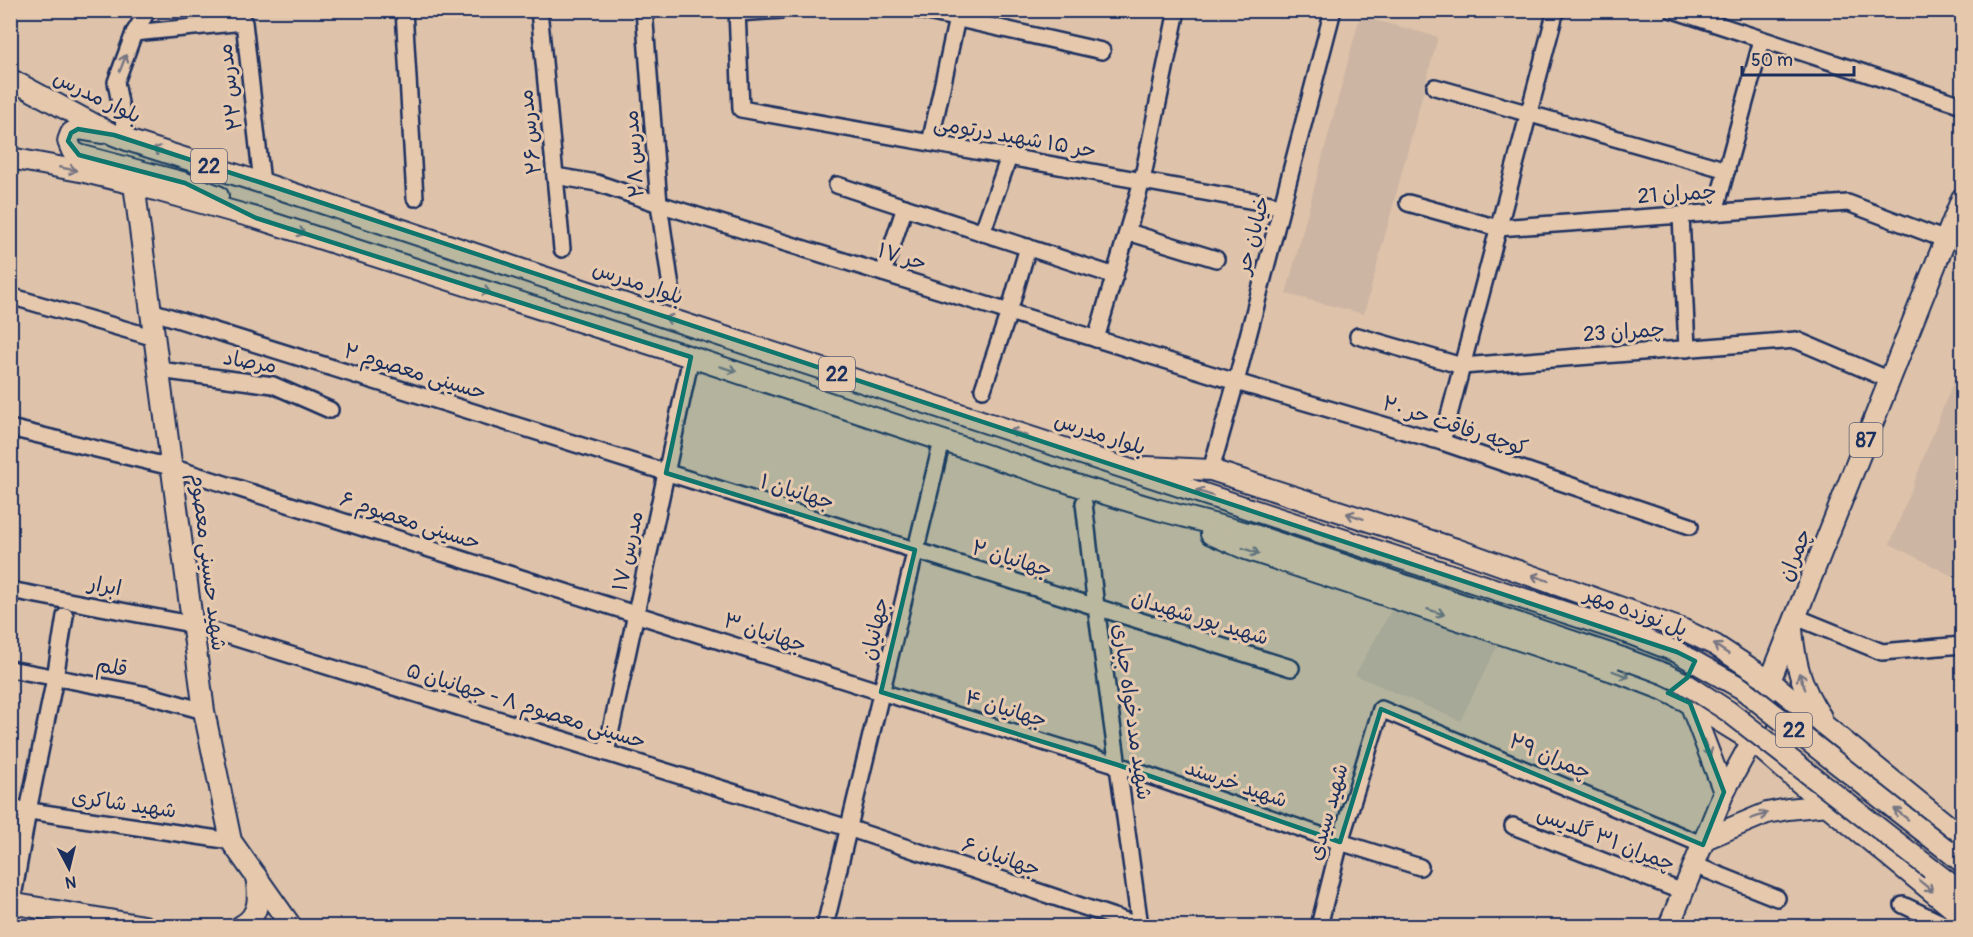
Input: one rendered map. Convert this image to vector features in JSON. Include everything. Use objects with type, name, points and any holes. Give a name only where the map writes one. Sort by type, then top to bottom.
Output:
[{"type":"main road","name":"بلوار مدرس","points":[[10,79],[120,138],[1259,511]]},
{"type":"main road","points":[[120,138],[78,129],[72,133],[68,141],[72,151],[79,155],[184,183],[214,194],[256,218]]},
{"type":"main road","points":[[10,158],[85,172],[256,218],[1159,510],[1251,534],[1622,658],[1686,684],[1728,711],[1962,893]]},
{"type":"main road","name":"شهید حسینی معصوم","points":[[134,184],[191,624],[204,711],[231,841],[291,927]]},
{"type":"main road","name":"چمران","points":[[1669,927],[1724,792],[1752,741],[1770,681],[1962,198]]},
{"type":"main road","points":[[1118,465],[1211,470],[1456,549],[1684,630],[1715,645],[1770,681],[1962,837]]},
{"type":"main road","points":[[1159,510],[1246,549],[1557,652],[1664,690],[1690,703],[1752,741],[1962,916]]},
{"type":"main road","name":"پل نوزده مهر","points":[[1259,511],[1629,633],[1677,652],[1741,688],[1955,856]]},
{"type":"main road","points":[[1794,622],[1795,661],[1800,679],[1811,702],[1829,729]]},
{"type":"main road","points":[[1664,690],[1679,684],[1693,669],[1696,659],[1695,648],[1691,638],[1684,630]]},
{"type":"main road","points":[[1690,703],[1724,792]]},
{"type":"main road","points":[[1808,790],[1806,778],[1808,766],[1814,756],[1823,748],[1834,744],[1846,744]]},
{"type":"main road","points":[[1704,842],[1767,813],[1827,805]]},
{"type":"main road","points":[[241,927],[256,910],[259,896],[256,876]]},
{"type":"main road","points":[[11,903],[144,927]]},
{"type":"street","points":[[120,138],[116,82],[134,33],[148,10]]},
{"type":"street","points":[[404,10],[415,198]]},
{"type":"street","name":"مدرس ۲۶","points":[[539,10],[562,249]]},
{"type":"street","name":"مدرس ۲۸","points":[[644,10],[659,204],[672,294]]},
{"type":"street","points":[[737,12],[783,10]]},
{"type":"street","points":[[919,10],[1102,51]]},
{"type":"street","points":[[1096,339],[1142,181],[1177,10]]},
{"type":"street","name":"خیابان حر","points":[[1211,470],[1333,10]]},
{"type":"street","points":[[1442,442],[1556,10]]},
{"type":"street","points":[[1673,10],[1962,105]]},
{"type":"street","name":"حر ۱۵ شهید درتومی","points":[[737,12],[741,109],[1282,206]]},
{"type":"street","points":[[930,143],[957,18]]},
{"type":"street","name":"مدرس ۲۲","points":[[134,33],[244,22],[262,183]]},
{"type":"street","points":[[1715,212],[1762,40]]},
{"type":"street","points":[[1435,87],[1727,170]]},
{"type":"street","points":[[982,233],[1009,157]]},
{"type":"street","name":"حر ۱۷","points":[[555,176],[597,183],[1236,382]]},
{"type":"street","points":[[837,185],[1115,276]]},
{"type":"street","name":"چمران 21","points":[[1408,203],[1498,228],[1848,203],[1946,240]]},
{"type":"street","points":[[883,273],[905,207]]},
{"type":"street","points":[[1681,215],[1686,349]]},
{"type":"street","points":[[1128,232],[1216,259]]},
{"type":"street","points":[[983,389],[1028,247]]},
{"type":"street","points":[[10,296],[155,338]]},
{"type":"street","name":"حسینی معصوم ۲","points":[[151,311],[666,473]]},
{"type":"street","name":"چمران 23","points":[[1358,336],[1462,366],[1796,340],[1890,380]]},
{"type":"street","name":"مدرس ۱۷","points":[[606,753],[691,357]]},
{"type":"street","name":"مرصاد","points":[[159,369],[273,385],[330,410]]},
{"type":"street","name":"کوچه رفاقت حر ۲۰","points":[[1236,382],[1442,442],[1690,526]]},
{"type":"street","name":"حسینی معصوم ۶","points":[[10,428],[171,467],[636,614]]},
{"type":"street","name":"جهانیان","points":[[825,927],[942,441]]},
{"type":"street","name":"جهانیان ۱","points":[[666,473],[915,550]]},
{"type":"street","name":"شهید مددخواه جباری","points":[[1084,503],[1140,926]]},
{"type":"street","name":"جهانیان ۲","points":[[915,550],[1096,607]]},
{"type":"street","name":"ابرار","points":[[10,590],[191,624]]},
{"type":"street","name":"شهید پور شهیدان","points":[[1096,607],[1292,668]]},
{"type":"street","name":"جهانیان ۳","points":[[636,614],[881,692]]},
{"type":"street","points":[[10,914],[65,616]]},
{"type":"street","points":[[1794,622],[1882,652],[1962,645]]},
{"type":"street","name":"حسینی معصوم ۸ - جهانیان ۵","points":[[191,624],[848,828]]},
{"type":"street","name":"قلم","points":[[10,669],[143,694],[204,711]]},
{"type":"street","name":"جهانیان ۴","points":[[881,692],[1118,765]]},
{"type":"street","name":"چمران ۲۹","points":[[1381,709],[1704,842]]},
{"type":"street","name":"شهید سیدی","points":[[1318,927],[1340,842],[1381,709]]},
{"type":"street","name":"شهید خرسند","points":[[1118,765],[1340,842],[1420,867]]},
{"type":"street","name":"شهید شاکری","points":[[10,808],[231,841]]},
{"type":"street","name":"چمران ۳۱ گلدیس","points":[[1513,825],[1683,892]]},
{"type":"street","name":"جهانیان ۶","points":[[848,828],[1140,926]]},
{"type":"street","points":[[1694,865],[1778,898]]},
{"type":"street","points":[[1903,905],[1947,927]]},
{"type":"highlighted area","points":[[78,129],[114,135],[1677,652],[1695,661],[1687,678],[1668,693],[1690,703],[1724,792],[1703,845],[1381,709],[1340,842],[1118,765],[881,692],[915,550],[666,473],[691,357],[256,218],[185,183],[79,155],[68,141],[71,133]]},
{"type":"shaded area","points":[[1360,16],[1438,37],[1364,314],[1286,294]]},
{"type":"shaded area","points":[[1962,359],[1962,581],[1890,544]]},
{"type":"shaded area","points":[[1392,609],[1498,645],[1460,721],[1355,675]]}]
